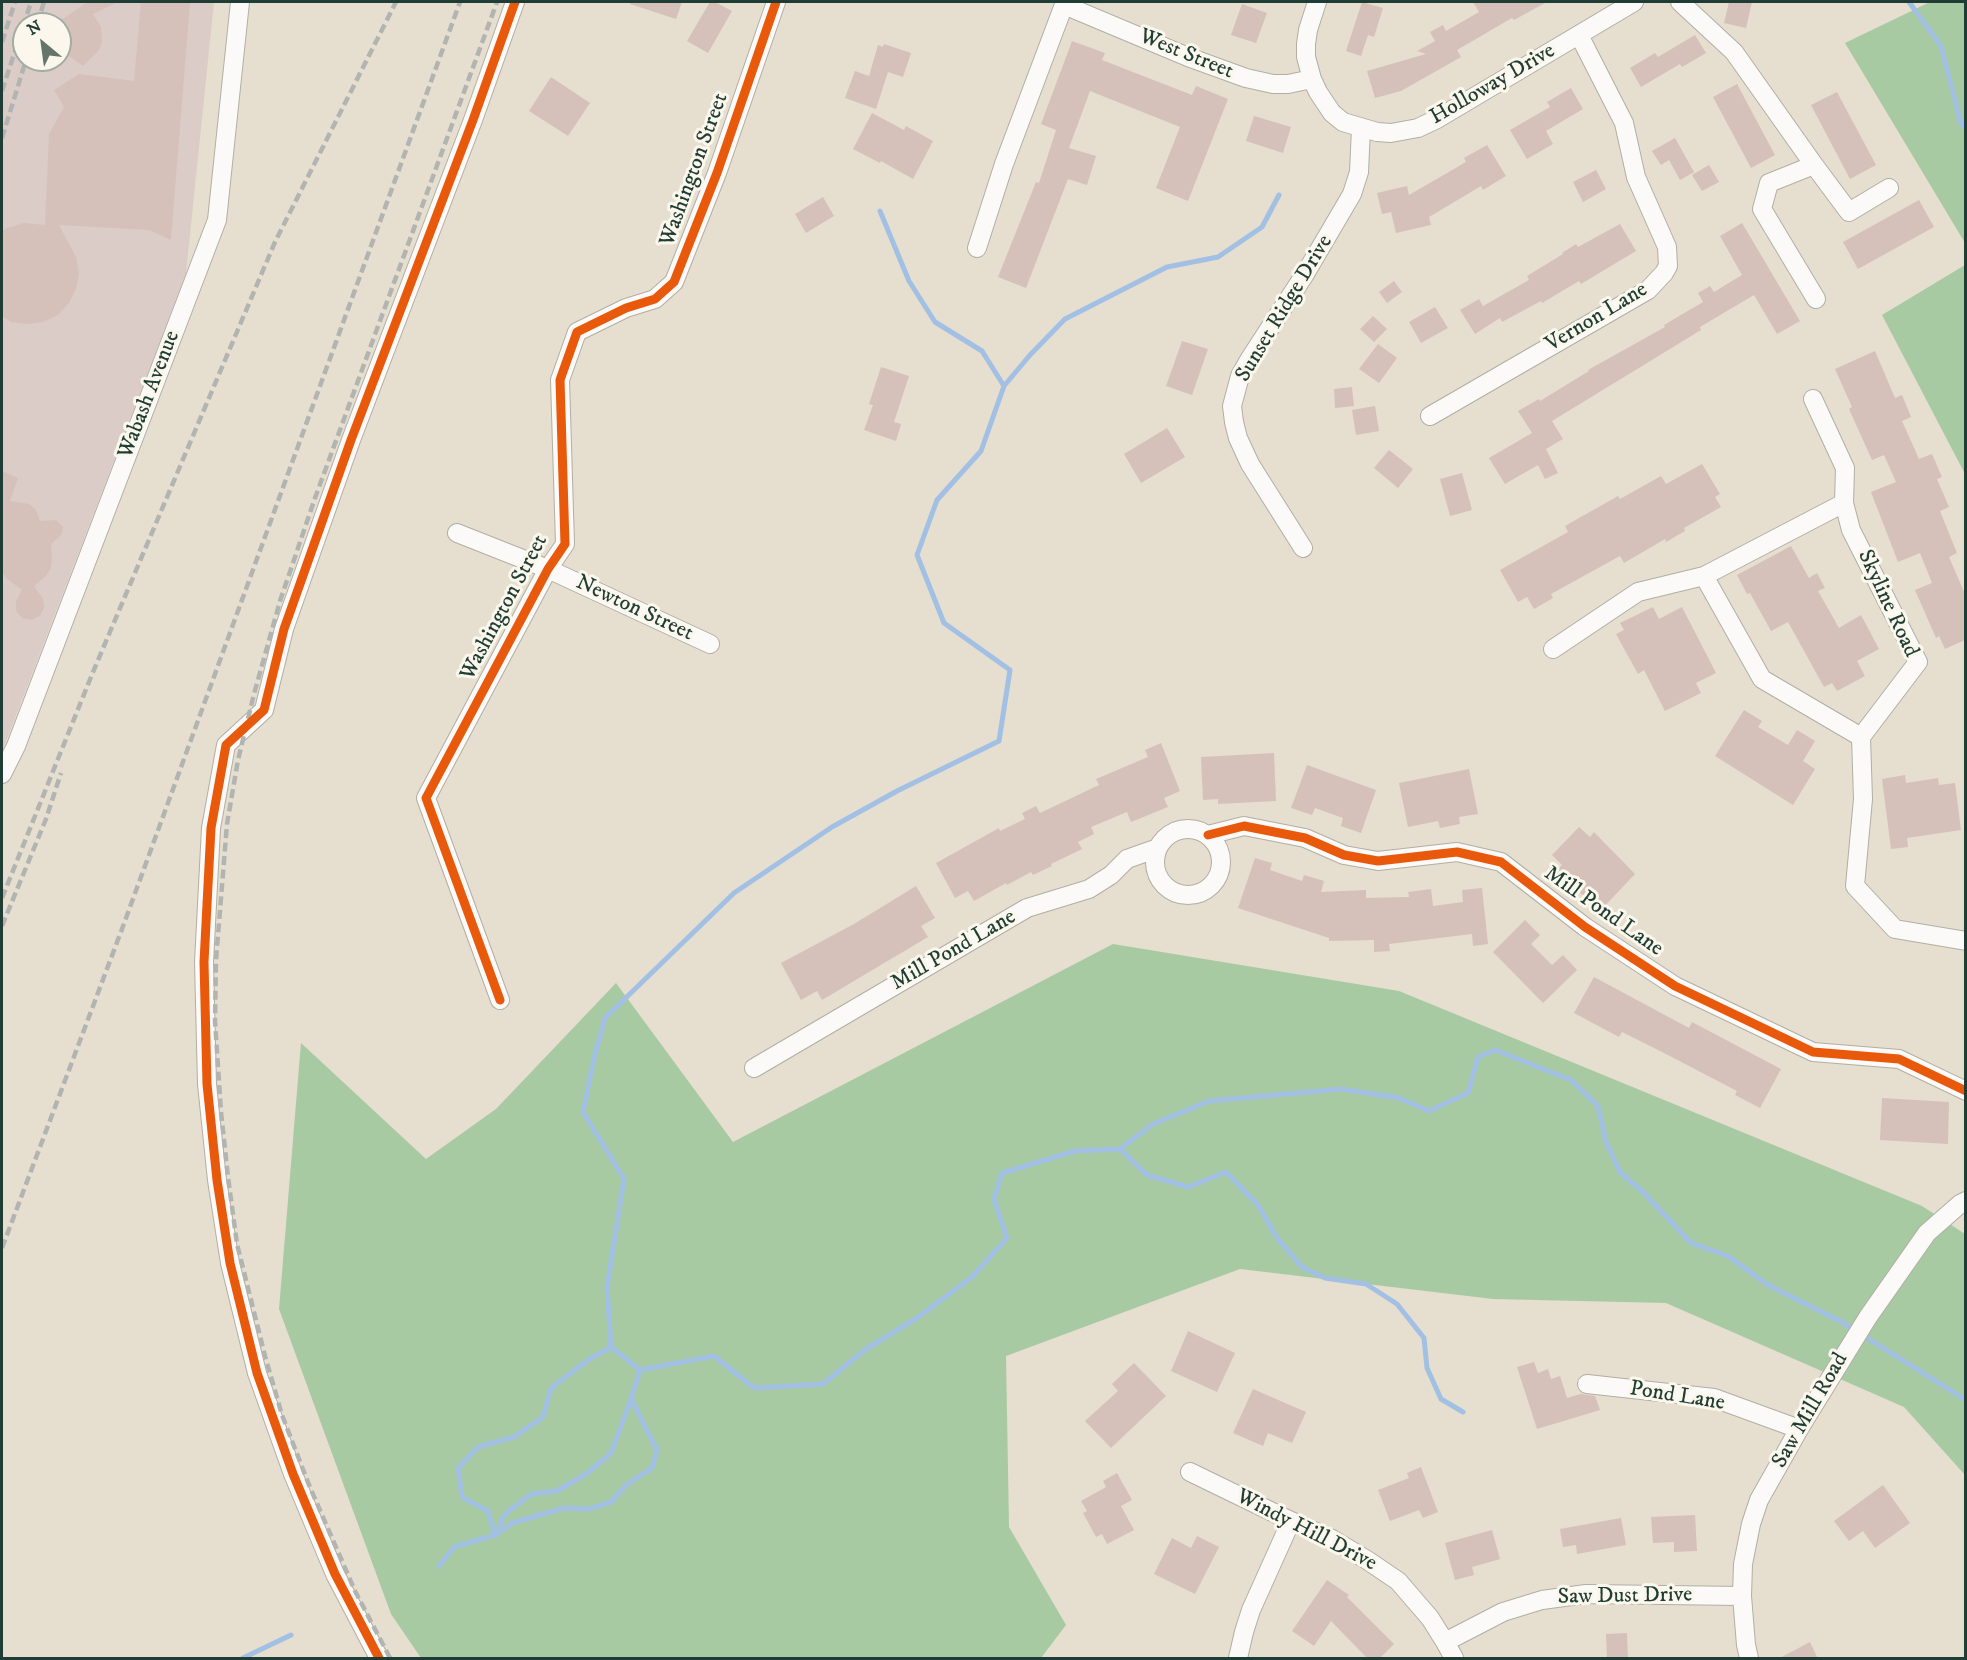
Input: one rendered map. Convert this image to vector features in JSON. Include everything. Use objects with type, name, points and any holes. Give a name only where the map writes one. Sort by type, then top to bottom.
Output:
[{"type":"street","name":"Wabash Avenue","points":[[2,774],[16,746],[218,220],[240,2]]},
{"type":"street","points":[[379,1659],[335,1574],[293,1474],[257,1373],[231,1263],[217,1180],[207,1084],[204,962],[211,828],[226,745],[264,710],[284,629],[351,440],[473,120],[515,2]]},
{"type":"street","points":[[1312,79],[1306,57],[1306,44],[1317,2]]},
{"type":"street","name":"Holloway Drive","points":[[1312,79],[1324,103],[1343,122],[1377,132],[1391,133],[1418,128],[1634,2]]},
{"type":"street","points":[[1680,2],[1734,52],[1849,212],[1888,188]]},
{"type":"street","name":"Washington Street","points":[[500,1000],[426,798],[548,569],[564,544],[560,380],[577,332],[626,308],[655,298],[674,282],[717,173],[771,3]]},
{"type":"street","points":[[977,248],[1004,164],[1064,3]]},
{"type":"street","name":"West Street","points":[[1064,3],[1188,57],[1246,78],[1273,84],[1288,84],[1312,79]]},
{"type":"street","name":"Vernon Lane","points":[[1430,416],[1648,290],[1668,266],[1667,247],[1636,177],[1624,123],[1579,35]]},
{"type":"street","name":"Sunset Ridge Drive","points":[[1303,548],[1250,464],[1238,438],[1232,406],[1240,376],[1249,360],[1305,274],[1352,194],[1359,172],[1361,129]]},
{"type":"street","points":[[1814,165],[1769,183],[1762,209],[1816,299]]},
{"type":"street","name":"Skyline Road","points":[[1813,399],[1845,468],[1844,503],[1851,530],[1918,662],[1861,737]]},
{"type":"street","points":[[1553,649],[1638,592],[1704,576],[1844,503]]},
{"type":"street","name":"Newton Street","points":[[457,533],[548,569],[711,644]]},
{"type":"street","points":[[1704,576],[1762,679],[1861,737],[1863,799],[1855,886],[1895,929],[1965,941]]},
{"type":"street","name":"Mill Pond Lane","points":[[754,1068],[1028,908],[1089,890],[1111,875],[1127,859],[1158,848],[1171,833],[1190,828],[1208,835],[1244,826],[1305,838],[1344,855],[1378,861],[1456,852],[1501,862],[1585,927],[1675,986],[1813,1052],[1899,1059],[1965,1090]]},
{"type":"street","points":[[1158,848],[1155,858],[1160,879],[1176,892],[1186,895],[1197,894],[1215,882],[1220,873],[1222,862],[1220,852],[1208,835]]},
{"type":"street","name":"Saw Mill Road","points":[[1749,1659],[1742,1596],[1746,1546],[1755,1513],[1798,1429],[1847,1348],[1927,1233],[1965,1201]]},
{"type":"street","name":"Pond Lane","points":[[1587,1384],[1714,1398],[1798,1429]]},
{"type":"street","name":"Windy Hill Drive","points":[[1190,1472],[1332,1539],[1398,1581],[1430,1618],[1454,1659]]},
{"type":"street","points":[[1238,1659],[1251,1610],[1291,1521]]},
{"type":"street","name":"Saw Dust Drive","points":[[1445,1642],[1516,1606],[1542,1600],[1586,1594],[1742,1596]]},
{"type":"shaded area","points":[[2,2],[214,2],[186,273],[2,752]]},
{"type":"green space","points":[[1930,2],[1965,2],[1965,243],[1845,43]]},
{"type":"green space","points":[[1965,265],[1965,474],[1882,315]]},
{"type":"green space","points":[[1113,944],[1399,991],[1922,1206],[1965,1234],[1965,1475],[1904,1407],[1666,1303],[1493,1299],[1240,1269],[1006,1356],[1009,1527],[1066,1625],[1041,1658],[421,1658],[391,1614],[279,1309],[301,1043],[426,1159],[496,1109],[616,983],[733,1142]]},
{"type":"building","points":[[87,2],[118,2],[93,14],[101,27],[102,42],[99,50],[83,66],[72,58],[72,13]]},
{"type":"building","points":[[141,2],[190,2],[171,240],[149,230],[59,225],[76,257],[79,273],[76,289],[69,303],[58,315],[43,322],[27,324],[11,322],[2,316],[2,231],[24,223],[45,225],[49,134],[64,107],[54,90],[79,74],[134,81]]},
{"type":"building","points":[[631,2],[682,2],[676,19],[630,4]]},
{"type":"building","points":[[710,2],[715,2],[732,11],[708,53],[687,41]]},
{"type":"building","points":[[1362,2],[1383,8],[1374,37],[1368,35],[1361,56],[1346,51]]},
{"type":"building","points":[[1473,2],[1547,2],[1514,20],[1512,18],[1457,50],[1461,57],[1401,91],[1375,98],[1367,71],[1426,54],[1417,51],[1435,41],[1430,32],[1443,25],[1446,31],[1479,12]]},
{"type":"building","points":[[1729,2],[1752,2],[1746,28],[1724,23]]},
{"type":"building","points":[[1242,4],[1267,13],[1256,43],[1231,35]]},
{"type":"building","points":[[1695,35],[1706,53],[1682,67],[1680,64],[1641,87],[1630,68],[1655,53],[1658,57]]},
{"type":"building","points":[[1072,41],[1105,53],[1102,60],[1192,95],[1196,86],[1228,99],[1188,201],[1156,188],[1180,127],[1090,91],[1069,148],[1096,156],[1087,185],[1068,179],[1026,288],[998,277],[1036,182],[1039,183],[1056,130],[1041,124]]},
{"type":"building","points":[[884,44],[911,53],[903,77],[888,72],[876,109],[845,98],[855,71],[869,76],[878,45],[883,47]]},
{"type":"building","points":[[551,77],[590,103],[568,136],[529,111]]},
{"type":"building","points":[[1737,84],[1775,155],[1751,168],[1713,97]]},
{"type":"building","points":[[1571,88],[1583,109],[1546,131],[1553,144],[1527,159],[1510,130],[1550,107],[1547,102]]},
{"type":"building","points":[[1837,92],[1876,165],[1850,179],[1811,105]]},
{"type":"building","points":[[872,113],[904,130],[906,126],[933,141],[913,179],[853,149]]},
{"type":"building","points":[[1254,116],[1291,127],[1283,153],[1246,141]]},
{"type":"building","points":[[1675,138],[1694,172],[1680,180],[1669,160],[1661,165],[1652,151]]},
{"type":"building","points":[[1487,145],[1506,176],[1483,190],[1481,186],[1429,217],[1431,225],[1396,233],[1391,212],[1382,214],[1377,193],[1407,186],[1409,195],[1466,162],[1464,158]]},
{"type":"building","points":[[1709,165],[1719,182],[1702,191],[1692,175]]},
{"type":"building","points":[[1596,170],[1606,189],[1583,202],[1573,182]]},
{"type":"building","points":[[823,197],[834,216],[806,233],[795,214]]},
{"type":"building","points":[[1919,200],[1934,227],[1858,269],[1843,242]]},
{"type":"building","points":[[1742,223],[1800,321],[1777,334],[1754,295],[1552,421],[1563,439],[1546,449],[1558,473],[1545,479],[1538,465],[1505,484],[1489,458],[1532,433],[1518,411],[1539,399],[1540,401],[1588,370],[1665,327],[1664,325],[1703,302],[1698,293],[1710,286],[1714,292],[1742,275],[1720,236]]},
{"type":"building","points":[[1620,224],[1636,251],[1581,284],[1579,281],[1542,303],[1541,301],[1502,322],[1500,318],[1475,334],[1460,310],[1479,299],[1483,306],[1529,280],[1527,276],[1576,244],[1578,247]]},
{"type":"building","points":[[1394,281],[1402,292],[1387,303],[1379,292]]},
{"type":"building","points":[[1435,307],[1448,328],[1421,343],[1409,322]]},
{"type":"building","points":[[1373,316],[1387,329],[1374,342],[1360,329]]},
{"type":"building","points":[[1182,341],[1208,349],[1192,395],[1166,386]]},
{"type":"building","points":[[1378,344],[1397,358],[1379,383],[1359,369]]},
{"type":"building","points":[[1875,351],[1895,398],[1902,395],[1911,417],[1902,421],[1919,459],[1932,454],[1942,477],[1937,479],[1949,507],[1940,511],[1957,553],[1949,557],[1965,594],[1965,640],[1945,649],[1939,636],[1936,638],[1915,590],[1932,583],[1920,553],[1898,562],[1871,492],[1896,482],[1884,455],[1872,460],[1849,409],[1852,407],[1835,369]]},
{"type":"building","points":[[881,367],[909,376],[894,422],[901,424],[896,441],[864,430],[873,405],[869,404]]},
{"type":"building","points":[[1352,387],[1354,406],[1335,408],[1334,389]]},
{"type":"building","points":[[1375,406],[1379,431],[1356,435],[1352,410]]},
{"type":"building","points":[[1167,428],[1185,457],[1141,483],[1124,454]]},
{"type":"building","points":[[1389,450],[1413,469],[1398,488],[1374,468]]},
{"type":"building","points":[[1702,464],[1720,494],[1715,497],[1721,507],[1684,528],[1685,531],[1666,542],[1665,539],[1624,563],[1620,556],[1551,594],[1553,598],[1534,609],[1527,597],[1518,602],[1500,570],[1568,532],[1565,526],[1618,496],[1620,499],[1661,476],[1666,484]]},
{"type":"building","points":[[2,471],[18,478],[10,501],[29,504],[36,510],[40,521],[56,520],[63,527],[62,534],[51,544],[51,568],[46,576],[34,586],[43,599],[44,608],[40,616],[31,620],[22,618],[16,611],[16,601],[22,590],[2,572]]},
{"type":"building","points":[[1462,473],[1472,510],[1450,516],[1440,479]]},
{"type":"building","points":[[1791,546],[1809,578],[1817,573],[1825,588],[1818,591],[1839,628],[1861,615],[1879,649],[1857,661],[1865,676],[1837,691],[1832,683],[1824,687],[1788,622],[1771,631],[1737,575]]},
{"type":"building","points":[[1653,607],[1659,619],[1682,607],[1716,673],[1696,683],[1701,693],[1665,711],[1644,670],[1638,674],[1616,634],[1624,630],[1620,623]]},
{"type":"building","points":[[1744,710],[1762,721],[1758,727],[1788,745],[1797,730],[1815,741],[1803,761],[1815,769],[1793,805],[1715,756]]},
{"type":"building","points":[[1161,743],[1180,791],[1164,798],[1168,807],[1131,822],[1127,812],[1091,827],[1094,834],[1078,842],[1082,849],[1051,864],[1052,866],[1033,875],[1031,872],[1007,885],[1006,883],[974,901],[968,891],[955,898],[936,863],[999,828],[1000,831],[1025,819],[1022,813],[1036,806],[1040,813],[1099,785],[1096,779],[1148,757],[1145,750]]},
{"type":"building","points":[[1274,753],[1276,801],[1218,804],[1218,799],[1203,800],[1201,757]]},
{"type":"building","points":[[1307,765],[1376,790],[1361,833],[1341,826],[1343,818],[1315,808],[1312,815],[1291,808]]},
{"type":"building","points":[[1469,769],[1478,814],[1459,817],[1460,824],[1440,828],[1438,821],[1408,827],[1399,783]]},
{"type":"building","points":[[1905,775],[1906,783],[1938,778],[1939,785],[1955,783],[1961,830],[1907,838],[1908,847],[1891,849],[1882,779]]},
{"type":"building","points":[[1579,827],[1590,837],[1594,832],[1635,874],[1600,911],[1556,871],[1562,865],[1552,855]]},
{"type":"building","points":[[1255,858],[1272,863],[1270,870],[1302,881],[1304,875],[1324,881],[1321,892],[1366,890],[1366,898],[1409,897],[1408,892],[1431,889],[1433,906],[1463,902],[1462,890],[1482,888],[1488,944],[1473,946],[1472,934],[1389,944],[1390,951],[1374,952],[1374,940],[1329,941],[1329,938],[1238,908]]},
{"type":"building","points":[[916,886],[935,918],[921,926],[928,937],[822,1000],[817,991],[801,1000],[781,963],[854,924]]},
{"type":"building","points":[[1525,920],[1540,935],[1531,944],[1552,965],[1563,955],[1577,970],[1543,1003],[1493,952]]},
{"type":"building","points":[[1594,977],[1689,1028],[1692,1022],[1781,1069],[1760,1108],[1735,1095],[1737,1091],[1664,1053],[1622,1032],[1619,1037],[1574,1013]]},
{"type":"building","points":[[1882,1098],[1949,1102],[1948,1144],[1880,1140]]},
{"type":"building","points":[[1188,1331],[1235,1353],[1217,1392],[1171,1371]]},
{"type":"building","points":[[1534,1362],[1538,1373],[1548,1369],[1551,1379],[1560,1376],[1567,1398],[1581,1394],[1595,1396],[1600,1410],[1537,1429],[1517,1367]]},
{"type":"building","points":[[1134,1363],[1166,1396],[1111,1448],[1085,1421],[1118,1391],[1112,1384]]},
{"type":"building","points":[[1253,1389],[1306,1412],[1292,1443],[1268,1433],[1263,1446],[1233,1433]]},
{"type":"building","points":[[1421,1467],[1438,1512],[1423,1518],[1419,1510],[1390,1521],[1378,1490],[1409,1478],[1407,1473]]},
{"type":"building","points":[[1117,1473],[1132,1500],[1121,1506],[1134,1530],[1107,1544],[1102,1534],[1096,1537],[1083,1513],[1087,1511],[1081,1501],[1106,1487],[1103,1481]]},
{"type":"building","points":[[1883,1485],[1910,1523],[1875,1548],[1863,1531],[1849,1541],[1834,1521]]},
{"type":"building","points":[[1695,1515],[1697,1551],[1674,1552],[1674,1542],[1653,1543],[1651,1517]]},
{"type":"building","points":[[1621,1518],[1626,1545],[1577,1554],[1576,1545],[1563,1547],[1560,1529]]},
{"type":"building","points":[[1492,1530],[1500,1559],[1472,1567],[1474,1575],[1455,1580],[1445,1543]]},
{"type":"building","points":[[1197,1536],[1219,1547],[1195,1594],[1154,1574],[1172,1538],[1191,1548]]},
{"type":"building","points":[[1327,1580],[1349,1595],[1347,1597],[1394,1644],[1379,1659],[1368,1659],[1331,1621],[1314,1646],[1292,1631]]},
{"type":"building","points":[[1627,1633],[1628,1659],[1607,1659],[1606,1634]]},
{"type":"building","points":[[1810,1642],[1818,1659],[1778,1659]]},
{"type":"waterway","points":[[1909,2],[1941,46],[1961,124],[1966,128]]},
{"type":"waterway","points":[[1004,386],[1065,319],[1167,267],[1218,257],[1262,227],[1279,195]]},
{"type":"waterway","points":[[611,1347],[607,1287],[624,1179],[583,1112],[605,1018],[734,893],[832,827],[897,791],[999,741],[1010,670],[944,623],[917,555],[937,500],[981,451],[1004,386],[982,351],[935,322],[909,281],[880,211]]},
{"type":"waterway","points":[[439,1566],[454,1547],[495,1535],[488,1511],[462,1497],[458,1468],[478,1447],[514,1437],[543,1417],[551,1388],[588,1360],[611,1347],[640,1370],[714,1356],[754,1388],[823,1384],[866,1349],[917,1318],[972,1277],[1007,1238],[994,1199],[1002,1173],[1075,1151],[1120,1149],[1153,1124],[1209,1101],[1341,1089],[1399,1098],[1429,1111],[1468,1093],[1478,1057],[1495,1050],[1571,1080],[1598,1106],[1606,1142],[1620,1172],[1643,1192],[1691,1243],[1728,1256],[1768,1285],[1840,1321],[1966,1400]]},
{"type":"waterway","points":[[1120,1149],[1147,1175],[1188,1187],[1226,1172],[1258,1205],[1277,1238],[1302,1267],[1325,1278],[1366,1284],[1397,1304],[1424,1338],[1427,1368],[1441,1399],[1463,1412]]},
{"type":"waterway","points":[[495,1535],[512,1523],[564,1508],[589,1509],[611,1502],[626,1485],[652,1468],[657,1450],[631,1399],[640,1370]]},
{"type":"waterway","points":[[499,1531],[505,1514],[531,1494],[557,1491],[586,1474],[611,1453],[631,1399]]},
{"type":"waterway","points":[[243,1658],[291,1635]]},
{"type":"railway","points":[[2,42],[15,2]]},
{"type":"railway","points":[[2,91],[31,2]]},
{"type":"railway","points":[[41,12],[44,2]]},
{"type":"railway","points":[[2,898],[93,672],[275,242],[396,2]]},
{"type":"railway","points":[[2,1248],[122,929],[460,2]]},
{"type":"railway","points":[[390,1658],[355,1591],[309,1485],[282,1415],[237,1244],[221,1112],[215,1021],[216,960],[227,824],[238,760],[280,601],[315,498],[497,2]]},
{"type":"railway","points":[[2,138],[22,72]]},
{"type":"railway","points":[[2,926],[46,819],[61,773]]},
{"type":"cycle path","points":[[379,1658],[335,1574],[293,1474],[257,1373],[230,1263],[217,1180],[207,1084],[204,962],[211,828],[226,745],[264,710],[284,629],[351,440],[473,120],[515,2]]},
{"type":"cycle path","points":[[500,1000],[426,798],[548,569],[565,544],[560,380],[577,332],[626,308],[655,299],[674,282],[717,173],[776,2]]},
{"type":"cycle path","points":[[1208,835],[1244,826],[1305,838],[1344,855],[1378,861],[1457,852],[1501,862],[1585,927],[1675,986],[1813,1052],[1899,1059],[1966,1091]]}]
